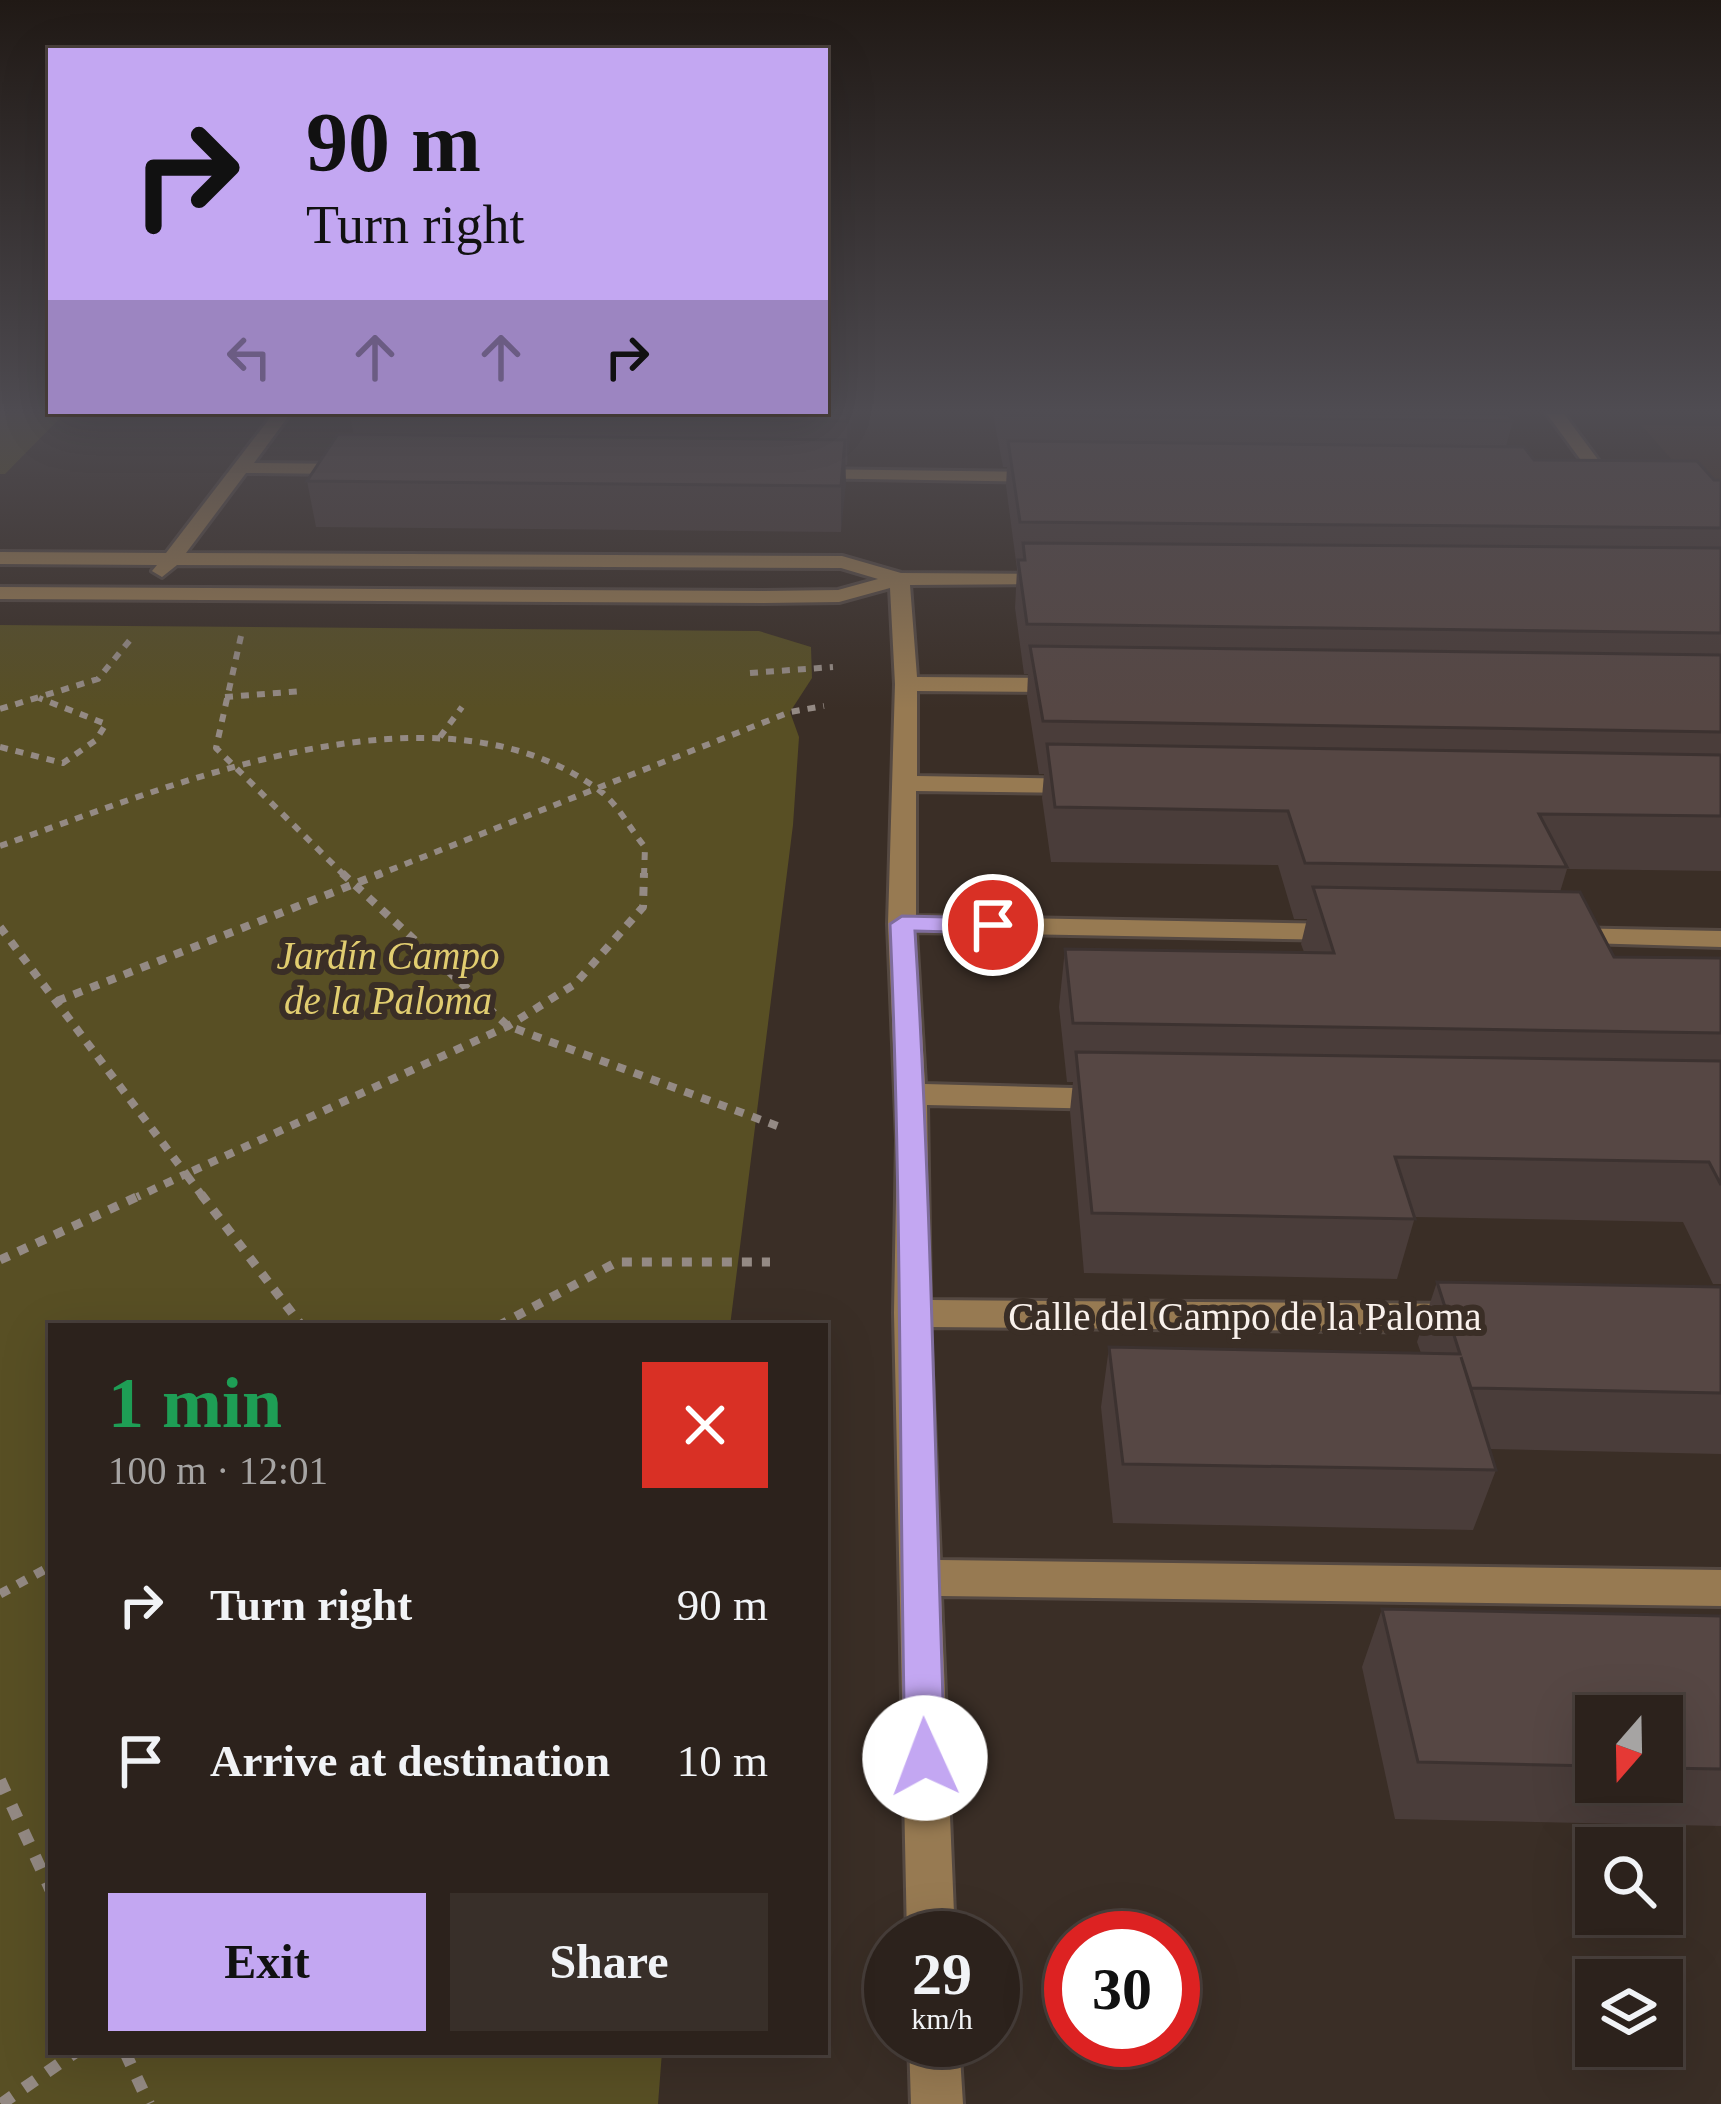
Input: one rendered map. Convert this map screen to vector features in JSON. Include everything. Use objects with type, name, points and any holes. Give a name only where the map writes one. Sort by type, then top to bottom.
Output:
[{"type":"street","points":[[157,592],[171,560],[207,512]]},
{"type":"street","points":[[0,558],[842,562],[900,579]]},
{"type":"street","points":[[0,593],[783,597],[839,596],[900,579],[1069,578]]},
{"type":"street","points":[[900,579],[906,683],[902,924],[912,1094],[912,1313],[930,1911]]},
{"type":"street","points":[[906,683],[1088,685]]},
{"type":"street","points":[[901,783],[1104,787]]},
{"type":"street","points":[[902,924],[1368,932]]},
{"type":"street","points":[[1533,935],[1721,939]]},
{"type":"street","points":[[912,1094],[1150,1100]]},
{"type":"street","name":"Calle del Campo de la Paloma","points":[[912,1313],[1505,1318]]},
{"type":"street","points":[[919,1578],[1721,1588]]},
{"type":"street","points":[[935,2067],[937,2104]]},
{"type":"path","points":[[0,709],[98,679],[157,592]]},
{"type":"path","points":[[244,631],[225,697],[217,748],[353,885],[508,1026],[783,1128]]},
{"type":"path","points":[[750,673],[833,667]]},
{"type":"path","points":[[225,697],[303,692]]},
{"type":"path","points":[[0,747],[20,757],[63,764],[96,740],[106,724],[38,698]]},
{"type":"path","points":[[56,1001],[790,712],[824,706]]},
{"type":"path","points":[[440,737],[462,707]]},
{"type":"path","points":[[0,845],[234,767],[336,742],[440,737],[531,754],[598,790],[645,847],[643,907],[575,984],[508,1026],[0,1260]]},
{"type":"path","points":[[0,927],[300,1323]]},
{"type":"path","points":[[504,1323],[617,1262],[770,1262]]},
{"type":"path","points":[[0,1594],[48,1568]]},
{"type":"path","points":[[0,1780],[48,1884]]},
{"type":"path","points":[[1,2104],[72,2055]]},
{"type":"path","points":[[126,2055],[149,2104]]},
{"type":"green space","name":"Jardín Campo de la Paloma","points":[[0,625],[759,631],[811,647],[812,678],[790,712],[799,737],[793,825],[730,1323],[48,1323],[48,2055],[662,2055],[658,2104],[0,2104]]},
{"type":"building","points":[[1019,512],[1721,512],[1721,528],[1020,522]]},
{"type":"building","points":[[1023,543],[1721,548],[1721,633],[1027,624],[1018,560],[1025,560]]},
{"type":"building","points":[[1030,646],[1721,655],[1721,732],[1043,721]]},
{"type":"building","points":[[1047,744],[1721,755],[1721,816],[1539,814],[1567,867],[1305,863],[1288,811],[1055,807]]},
{"type":"building","points":[[1313,887],[1580,892],[1614,957],[1721,958],[1721,1033],[1073,1023],[1065,949],[1334,953]]},
{"type":"building","points":[[1076,1052],[1721,1061],[1721,1185],[1709,1162],[1395,1157],[1415,1219],[1092,1213]]},
{"type":"building","points":[[1437,1282],[1721,1287],[1721,1393],[1471,1388],[1461,1357],[1496,1470],[1123,1464],[1109,1347],[1460,1354]]},
{"type":"building","points":[[1382,1609],[1721,1616],[1721,1769],[1683,1768],[1683,1695],[1575,1695],[1575,1766],[1418,1762]]},
{"type":"route","points":[[925,1758],[912,1313],[914,1140],[902,924],[993,925]]}]
